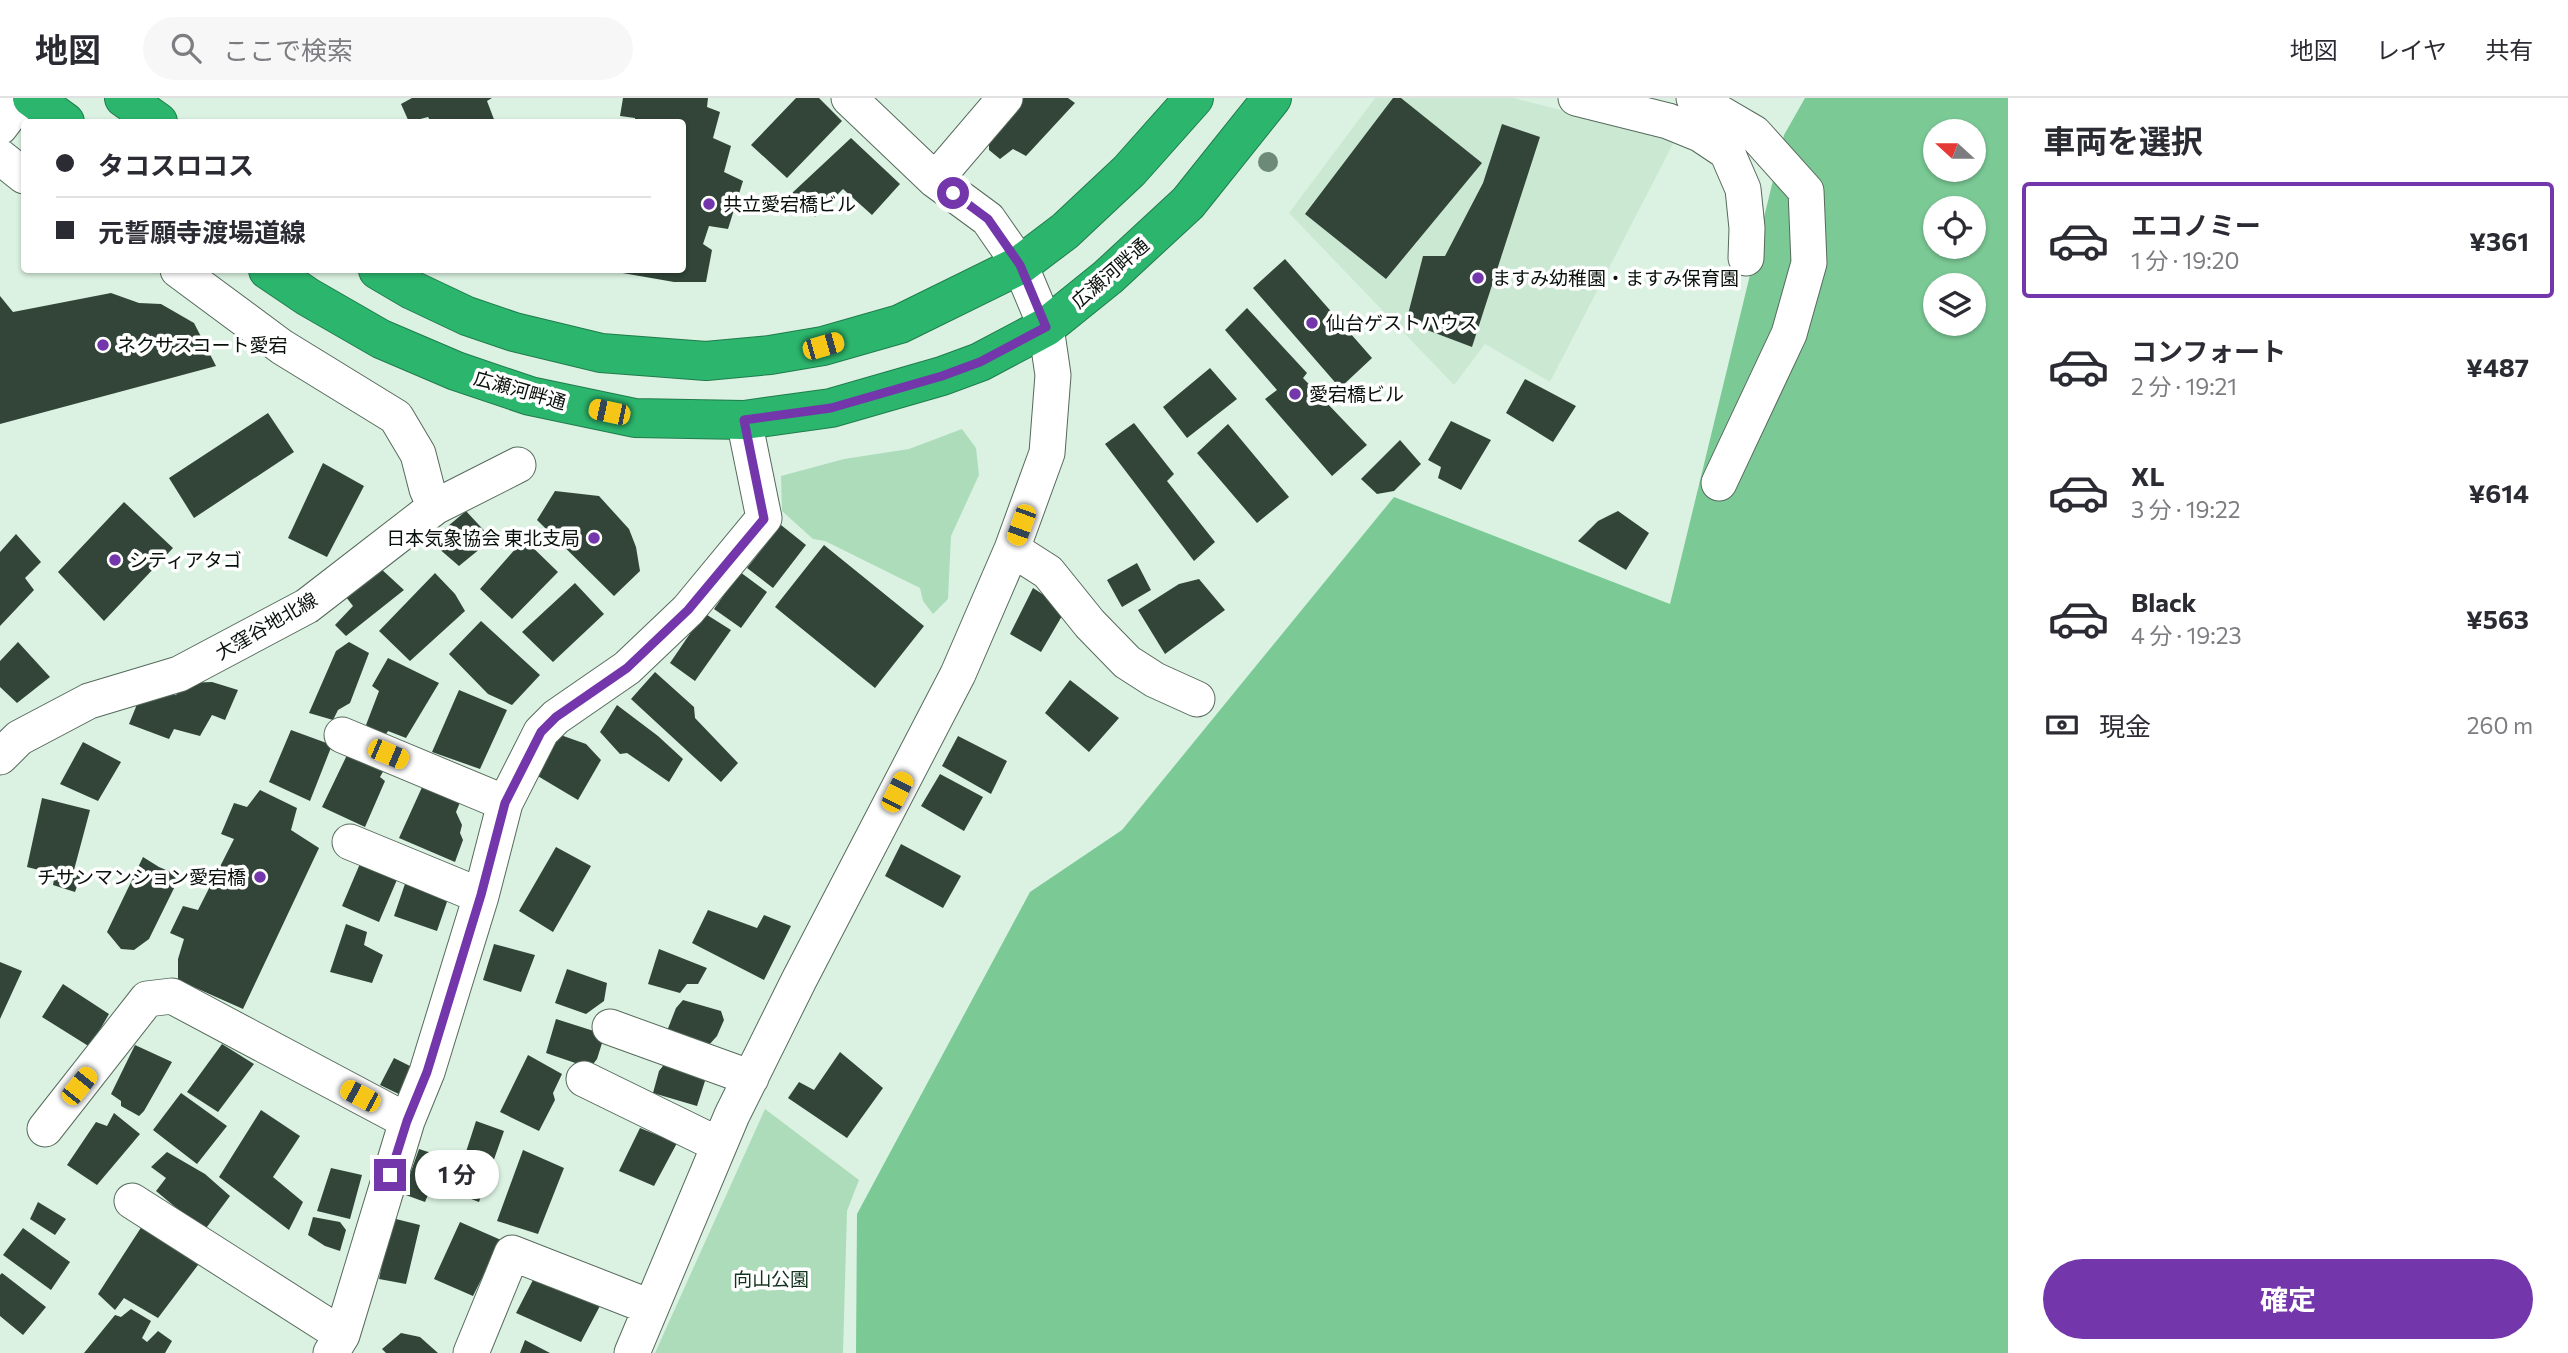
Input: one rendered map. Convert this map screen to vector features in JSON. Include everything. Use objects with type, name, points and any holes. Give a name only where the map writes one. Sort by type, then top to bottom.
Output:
[{"type":"highway","points":[[32,98],[61,119]]},
{"type":"highway","points":[[124,98],[154,119]]},
{"type":"highway","points":[[383,273],[467,316],[514,332],[601,353],[706,361],[770,355],[823,346],[900,324],[1020,265],[1065,231],[1129,171],[1194,98]]},
{"type":"highway","name":"広瀬河畔通","points":[[272,273],[381,339],[456,371],[530,396],[635,418],[744,420],[831,408],[942,376],[980,362],[1046,327],[1108,277],[1188,203],[1272,98]]},
{"type":"street","points":[[0,127],[22,98]]},
{"type":"street","points":[[632,1353],[719,1145],[751,1078],[958,674],[1012,549],[1047,453],[1053,375],[1046,327],[1020,265],[988,219],[935,180],[849,98]]},
{"type":"street","points":[[935,180],[1005,98]]},
{"type":"street","points":[[1576,98],[1668,121],[1700,134],[1727,152],[1744,189],[1748,228],[1746,258]]},
{"type":"street","points":[[1694,98],[1754,133],[1806,191],[1809,263],[1789,334],[1719,484]]},
{"type":"street","points":[[0,158],[21,174]]},
{"type":"street","points":[[182,273],[282,347],[396,417],[418,454],[426,489],[435,507]]},
{"type":"street","points":[[132,1201],[337,1344],[407,1121],[427,1072],[481,895],[505,803],[541,732],[556,717],[627,668],[688,610],[764,519],[744,420]]},
{"type":"street","name":"大窪谷地北線","points":[[6,738],[89,701],[178,674],[307,606],[435,507],[518,465]]},
{"type":"street","points":[[1012,549],[1048,572],[1090,624],[1126,662],[1155,680],[1197,699]]},
{"type":"street","points":[[342,735],[505,803]]},
{"type":"street","points":[[350,842],[481,895]]},
{"type":"street","points":[[44,1129],[147,999],[172,996],[407,1121]]},
{"type":"street","points":[[610,1027],[751,1078]]},
{"type":"street","points":[[584,1079],[719,1145]]},
{"type":"street","points":[[471,1353],[512,1253],[650,1307]]},
{"type":"shaded area","name":"ますみ幼稚園・ますみ保育園","points":[[1375,98],[1514,98],[1675,140],[1550,382],[1485,344],[1454,385],[1289,213]]},
{"type":"green space","points":[[1805,98],[2008,98],[2008,1353],[856,1353],[857,1214],[1030,892],[1122,830],[1394,497],[1670,604],[1784,135]]},
{"type":"green space","points":[[962,429],[976,448],[979,475],[951,536],[948,599],[933,614],[923,601],[920,588],[825,541],[813,539],[782,511],[781,476],[844,459],[909,449]]},
{"type":"green space","name":"向山公園","points":[[765,1109],[859,1180],[847,1211],[843,1353],[655,1353]]},
{"type":"building","points":[[412,98],[492,98],[487,101],[494,119],[408,119],[401,104]]},
{"type":"building","name":"共立愛宕橋ビル","points":[[623,98],[708,98],[707,107],[720,112],[713,138],[731,146],[724,172],[743,181],[728,229],[709,226],[703,244],[712,250],[706,282],[674,282],[622,273],[686,273],[686,119],[635,119],[620,116]]},
{"type":"building","points":[[796,98],[819,98],[842,121],[787,178],[751,145]]},
{"type":"building","points":[[1023,98],[1068,98],[1075,103],[1026,156],[1013,149],[1000,159],[989,150],[989,134]]},
{"type":"building","points":[[1393,98],[1401,98],[1482,163],[1386,279],[1305,214]]},
{"type":"building","points":[[1502,124],[1540,137],[1472,347],[1406,322],[1423,256],[1445,256],[1483,183]]},
{"type":"building","points":[[851,138],[900,184],[872,215],[843,189],[815,217],[791,194]]},
{"type":"building","name":"仙台ゲストハウス","points":[[1285,259],[1372,358],[1340,388],[1253,288]]},
{"type":"building","name":"ネクサスコート愛宕","points":[[111,293],[139,303],[161,304],[194,323],[216,366],[0,424],[0,296],[13,312]]},
{"type":"building","name":"愛宕橋ビル","points":[[1247,308],[1307,373],[1303,378],[1367,445],[1332,476],[1265,399],[1277,390],[1225,330]]},
{"type":"building","points":[[1210,368],[1237,399],[1187,438],[1163,407]]},
{"type":"building","points":[[1525,379],[1576,406],[1553,442],[1506,413]]},
{"type":"building","points":[[268,413],[294,452],[194,518],[169,478]]},
{"type":"building","points":[[1451,421],[1491,440],[1461,490],[1438,478],[1441,467],[1428,460]]},
{"type":"building","points":[[1134,423],[1174,474],[1167,481],[1215,542],[1194,561],[1105,444]]},
{"type":"building","points":[[1228,424],[1289,497],[1257,523],[1197,453]]},
{"type":"building","points":[[1400,440],[1421,464],[1394,491],[1377,494],[1361,479]]},
{"type":"building","points":[[323,463],[364,486],[327,557],[288,538]]},
{"type":"building","name":"日本気象協会 東北支局","points":[[555,491],[599,496],[629,529],[636,547],[640,571],[614,596],[537,520]]},
{"type":"building","name":"シティアタゴ","points":[[124,502],[173,548],[104,621],[58,572]]},
{"type":"building","points":[[466,511],[492,539],[459,566],[430,541]]},
{"type":"building","points":[[1618,511],[1649,533],[1626,570],[1578,541],[1598,521]]},
{"type":"building","points":[[781,525],[806,545],[773,588],[747,568]]},
{"type":"building","points":[[16,534],[41,562],[25,578],[34,590],[0,626],[0,552]]},
{"type":"building","points":[[524,539],[558,572],[512,619],[480,589]]},
{"type":"building","points":[[824,545],[924,626],[875,688],[775,607]]},
{"type":"building","points":[[1137,563],[1151,590],[1122,607],[1107,580]]},
{"type":"building","points":[[379,567],[404,590],[346,636],[335,625],[353,606],[346,597]]},
{"type":"building","points":[[740,572],[767,592],[741,628],[714,609]]},
{"type":"building","points":[[435,573],[455,594],[465,611],[410,661],[379,631]]},
{"type":"building","points":[[1199,579],[1225,610],[1165,654],[1138,610],[1179,584]]},
{"type":"building","points":[[575,583],[604,614],[553,662],[522,632]]},
{"type":"building","points":[[1033,588],[1066,609],[1041,652],[1010,634]]},
{"type":"building","points":[[704,613],[731,630],[695,681],[670,663]]},
{"type":"building","points":[[481,621],[540,675],[512,705],[488,694],[449,654]]},
{"type":"building","points":[[18,642],[50,677],[17,703],[0,687],[0,661]]},
{"type":"building","points":[[349,642],[369,653],[350,703],[338,710],[333,720],[309,713],[336,651]]},
{"type":"building","points":[[388,658],[439,683],[406,738],[388,731],[384,737],[366,725],[379,691],[372,686]]},
{"type":"building","points":[[655,672],[694,707],[695,718],[738,763],[721,782],[631,699]]},
{"type":"building","points":[[1070,680],[1119,718],[1089,752],[1045,713]]},
{"type":"building","points":[[212,682],[238,690],[225,720],[212,715],[200,736],[174,729],[169,739],[129,724],[142,692],[162,690],[176,695],[185,683]]},
{"type":"building","points":[[459,690],[507,710],[480,769],[432,752]]},
{"type":"building","points":[[617,705],[683,759],[669,782],[627,753],[620,754],[600,732]]},
{"type":"building","points":[[291,730],[332,745],[310,801],[269,782]]},
{"type":"building","points":[[555,733],[586,744],[601,760],[578,800],[536,775]]},
{"type":"building","points":[[958,736],[1007,761],[991,794],[942,766]]},
{"type":"building","points":[[83,742],[121,762],[98,801],[60,784]]},
{"type":"building","points":[[347,755],[385,768],[380,777],[385,781],[365,827],[322,807]]},
{"type":"building","points":[[940,774],[983,797],[964,831],[921,806]]},
{"type":"building","points":[[423,785],[461,800],[456,812],[462,825],[460,833],[463,840],[455,862],[399,838]]},
{"type":"building","name":"チサンマンション愛宕橋","points":[[260,790],[297,808],[291,830],[319,848],[243,1009],[178,980],[178,959],[184,939],[170,933],[183,906],[198,910],[234,839],[221,834],[234,803],[247,807]]},
{"type":"building","points":[[42,798],[90,810],[74,870],[81,875],[75,892],[53,885],[55,874],[27,867]]},
{"type":"building","points":[[901,844],[961,876],[943,908],[885,876]]},
{"type":"building","points":[[556,847],[591,866],[553,932],[519,911]]},
{"type":"building","points":[[143,857],[180,876],[149,939],[134,950],[121,949],[107,932]]},
{"type":"building","points":[[362,859],[399,875],[379,922],[342,906]]},
{"type":"building","points":[[407,878],[450,893],[437,931],[394,916]]},
{"type":"building","points":[[708,910],[757,928],[764,915],[791,926],[764,980],[692,943]]},
{"type":"building","points":[[346,924],[367,932],[364,945],[383,955],[372,983],[330,972]]},
{"type":"building","points":[[494,944],[535,955],[521,992],[483,980]]},
{"type":"building","points":[[659,949],[707,968],[698,984],[687,984],[680,993],[648,984]]},
{"type":"building","points":[[0,962],[22,971],[0,1019]]},
{"type":"building","points":[[567,969],[607,983],[604,1001],[586,1014],[555,1003]]},
{"type":"building","points":[[63,984],[109,1014],[90,1047],[42,1017]]},
{"type":"building","points":[[683,1000],[721,1011],[724,1020],[717,1036],[708,1046],[667,1031],[676,1008]]},
{"type":"building","points":[[556,1019],[597,1032],[603,1040],[597,1059],[590,1068],[546,1053]]},
{"type":"building","points":[[222,1044],[254,1064],[218,1112],[187,1092]]},
{"type":"building","points":[[135,1045],[172,1062],[139,1116],[121,1106],[121,1101],[111,1094]]},
{"type":"building","points":[[840,1052],[883,1088],[847,1138],[788,1098],[799,1082],[814,1090]]},
{"type":"building","points":[[528,1055],[562,1074],[553,1093],[555,1100],[539,1131],[500,1112]]},
{"type":"building","points":[[394,1058],[418,1070],[405,1097],[380,1085]]},
{"type":"building","points":[[666,1062],[698,1072],[705,1081],[697,1106],[653,1093],[659,1071]]},
{"type":"building","points":[[181,1093],[227,1126],[197,1164],[153,1130]]},
{"type":"building","points":[[261,1110],[300,1136],[273,1177],[303,1202],[289,1230],[219,1177]]},
{"type":"building","points":[[114,1113],[140,1134],[97,1185],[67,1165],[96,1122],[107,1126]]},
{"type":"building","points":[[476,1121],[504,1131],[479,1202],[453,1192]]},
{"type":"building","points":[[640,1128],[677,1143],[654,1186],[619,1171]]},
{"type":"building","points":[[419,1149],[444,1157],[425,1202],[403,1194]]},
{"type":"building","points":[[523,1150],[564,1168],[538,1234],[497,1221]]},
{"type":"building","points":[[167,1152],[205,1174],[230,1196],[204,1231],[156,1191],[166,1178],[151,1167]]},
{"type":"building","points":[[331,1168],[362,1175],[350,1219],[317,1211]]},
{"type":"building","points":[[38,1202],[66,1219],[55,1235],[30,1219]]},
{"type":"building","points":[[313,1217],[340,1222],[346,1230],[340,1251],[325,1246],[308,1235]]},
{"type":"building","points":[[392,1218],[420,1225],[406,1284],[379,1279]]},
{"type":"building","points":[[460,1222],[501,1240],[473,1296],[434,1279]]},
{"type":"building","points":[[144,1223],[201,1261],[158,1318],[124,1298],[115,1310],[98,1294]]},
{"type":"building","points":[[23,1228],[70,1262],[51,1290],[3,1255]]},
{"type":"building","points":[[2,1273],[46,1307],[23,1335],[0,1316]]},
{"type":"building","points":[[535,1276],[601,1304],[581,1342],[516,1313]]},
{"type":"building","points":[[131,1309],[151,1321],[142,1338],[147,1342],[158,1331],[172,1341],[165,1353],[84,1353],[115,1315],[121,1317]]},
{"type":"building","points":[[401,1333],[420,1337],[438,1353],[386,1353],[382,1349]]},
{"type":"building","points":[[525,1340],[550,1353],[520,1353]]},
{"type":"place","name":"共立愛宕橋ビル","points":[[709,204]]},
{"type":"place","name":"ますみ幼稚園・ますみ保育園","points":[[1478,278]]},
{"type":"place","name":"仙台ゲストハウス","points":[[1312,323]]},
{"type":"place","name":"ネクサスコート愛宕","points":[[103,345]]},
{"type":"place","name":"愛宕橋ビル","points":[[1295,394]]},
{"type":"place","name":"日本気象協会 東北支局","points":[[594,538]]},
{"type":"place","name":"シティアタゴ","points":[[115,560]]},
{"type":"place","name":"チサンマンション愛宕橋","points":[[260,877]]},
{"type":"route","points":[[390,1175],[407,1121],[427,1072],[481,895],[505,803],[541,732],[556,717],[627,668],[688,610],[764,519],[744,420],[831,408],[942,376],[980,362],[1046,327],[1020,265],[988,219],[953,193]]}]
